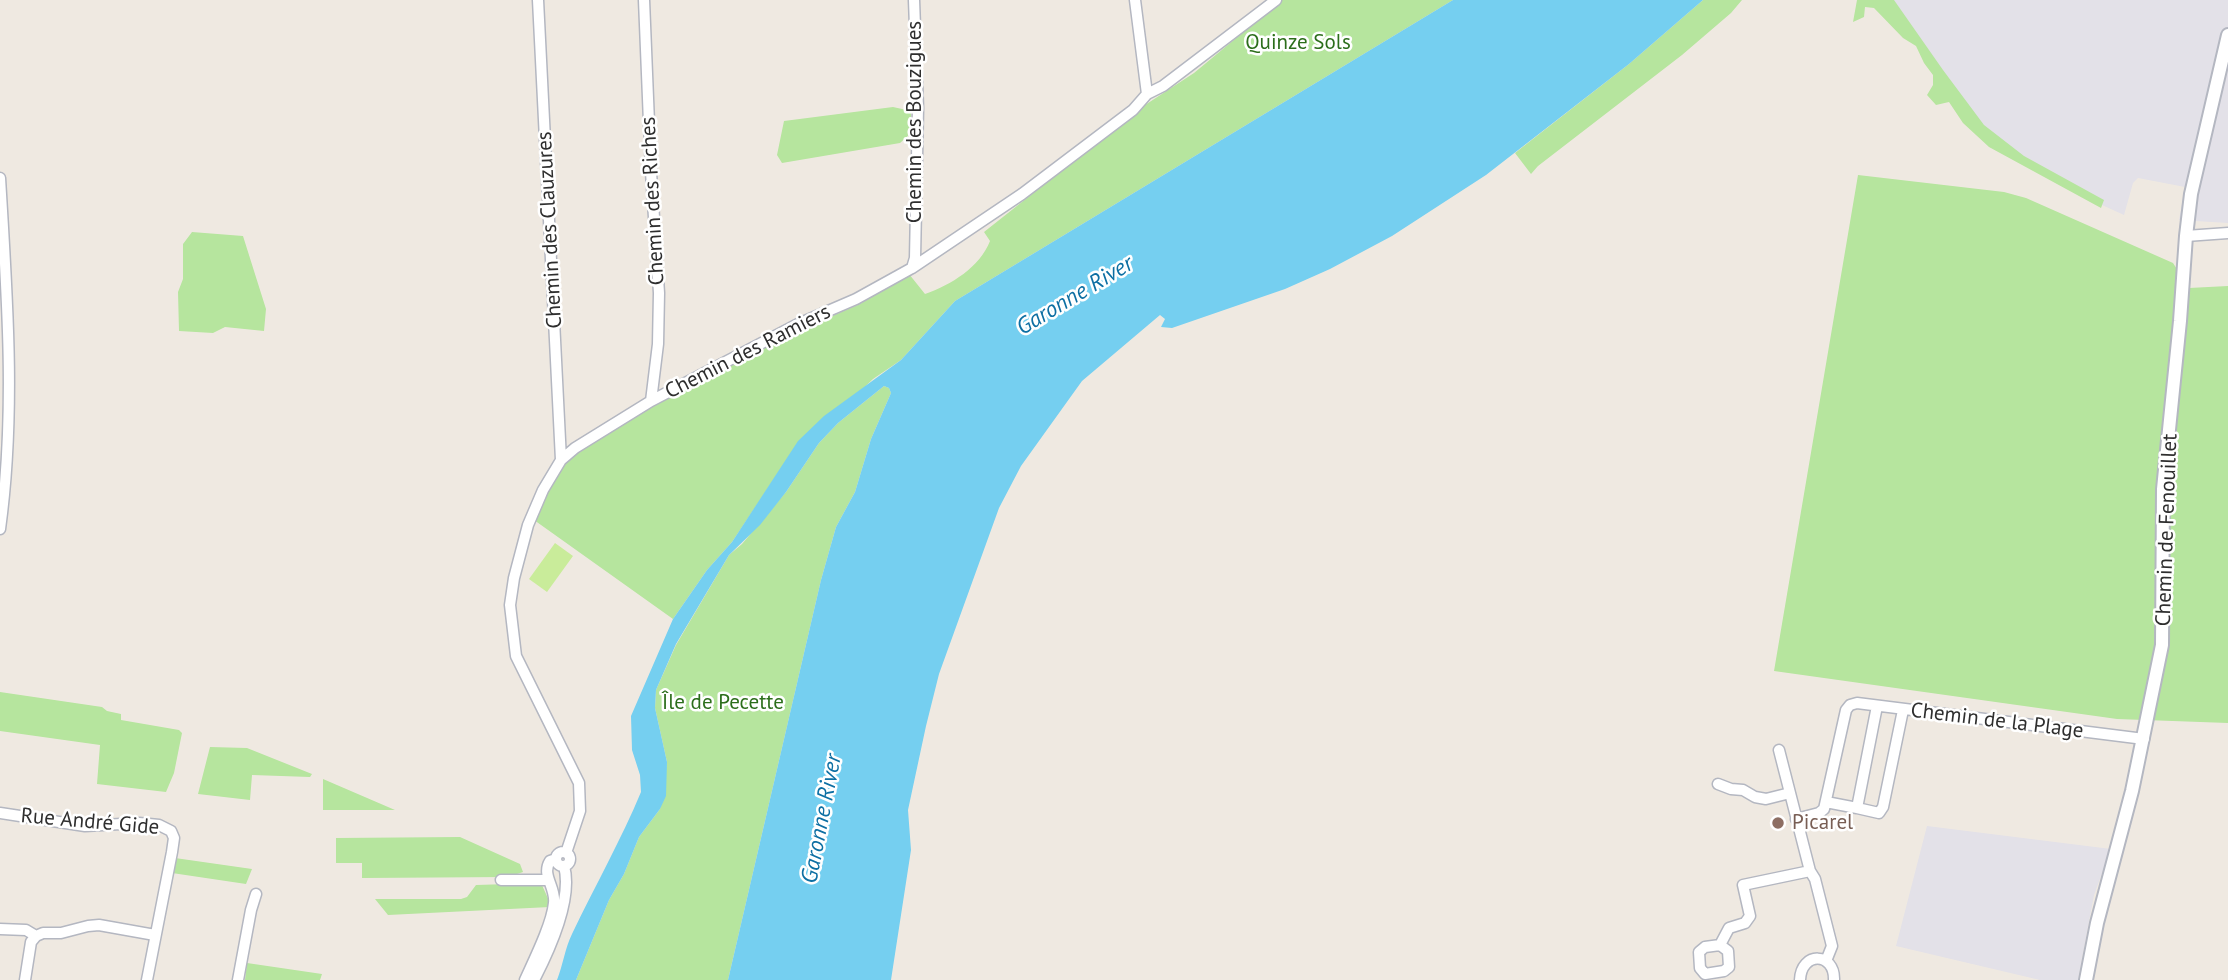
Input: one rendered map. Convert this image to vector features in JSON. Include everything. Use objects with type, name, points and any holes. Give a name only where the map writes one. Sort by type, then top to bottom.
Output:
[{"type":"street","name":"Chemin des Clauzures","points":[[538,0],[561,460]]},
{"type":"street","name":"Chemin des Riches","points":[[644,0],[659,293],[658,344],[650,401]]},
{"type":"street","name":"Chemin des Bouzigues","points":[[912,268],[915,258],[918,108],[914,0]]},
{"type":"street","points":[[1135,0],[1147,94]]},
{"type":"street","name":"Chemin des Ramiers","points":[[560,862],[560,853],[566,853],[580,811],[579,783],[516,656],[510,605],[528,525],[543,490],[561,460],[575,448],[650,401],[798,324],[856,299],[912,268],[1022,194],[1133,110],[1147,94],[1163,86],[1276,0]]},
{"type":"street","name":"Chemin de Fenouillet","points":[[2086,980],[2097,923],[2144,739],[2164,634],[2163,489],[2186,231],[2196,172],[2228,35]]},
{"type":"street","points":[[0,178],[9,402],[7,463],[0,529]]},
{"type":"street","points":[[2186,231],[2224,233]]},
{"type":"street","name":"Chemin des Bouzigues","points":[[915,245],[923,253],[931,255]]},
{"type":"street","name":"Chemin de la Plage","points":[[1826,802],[1846,710],[1857,703],[2144,739]]},
{"type":"street","points":[[1857,808],[1877,706]]},
{"type":"street","points":[[1796,819],[1819,813],[1826,802],[1879,813],[1883,807],[1903,710]]},
{"type":"street","points":[[1779,750],[1832,946],[1826,961]]},
{"type":"street","points":[[1718,784],[1766,799],[1790,793]]},
{"type":"street","name":"Rue André Gide","points":[[0,813],[85,826],[139,822],[168,827],[174,838],[155,935]]},
{"type":"street","points":[[525,980],[552,912],[554,891],[548,880],[546,867],[550,861],[560,862],[567,881],[564,901],[534,980]]},
{"type":"street","points":[[1720,945],[1729,928],[1745,923],[1750,916],[1743,885],[1810,871]]},
{"type":"street","points":[[501,880],[548,880]]},
{"type":"street","points":[[238,980],[256,894]]},
{"type":"street","points":[[25,980],[29,951],[36,936],[99,925],[155,935],[147,980]]},
{"type":"street","points":[[0,929],[26,930],[36,936]]},
{"type":"street","points":[[1800,980],[1801,970],[1807,961],[1816,958],[1826,961],[1833,968],[1834,980]]},
{"type":"shaded area","points":[[1871,0],[2228,0],[2228,223],[2179,220],[2185,187],[2138,178],[2133,183],[2124,215],[2082,196],[1980,136],[1907,29]]},
{"type":"shaded area","points":[[1927,826],[2111,849],[2094,895],[2078,980],[2040,980],[1896,946]]},
{"type":"green space","name":"Quinze Sols","points":[[1282,0],[1453,0],[955,301],[901,360],[873,379],[782,467],[732,542],[707,570],[673,619],[534,520],[565,463],[578,450],[652,406],[765,345],[860,304],[909,274],[925,294],[964,274],[979,259],[990,241],[984,232],[1142,107],[1194,73]]},
{"type":"green space","points":[[1703,0],[1742,0],[1731,13],[1682,55],[1531,174],[1515,153],[1629,64]]},
{"type":"green space","points":[[1857,0],[1894,0],[1984,125],[2024,156],[2104,200],[2101,208],[1989,147],[1963,123],[1949,102],[1936,105],[1927,95],[1933,85],[1933,75],[1916,46],[1903,38],[1874,8],[1865,7],[1864,17],[1853,22]]},
{"type":"green space","points":[[893,107],[911,111],[911,133],[900,143],[782,163],[777,155],[784,121]]},
{"type":"green space","points":[[1858,175],[2004,192],[2026,198],[2173,263],[2189,288],[2228,286],[2228,723],[2117,719],[1774,671]]},
{"type":"green space","points":[[192,232],[243,236],[266,309],[264,331],[225,327],[213,333],[179,331],[178,292],[183,279],[183,244]]},
{"type":"green space","name":"Île de Pecette","points":[[884,386],[889,388],[891,393],[871,439],[855,492],[836,527],[821,580],[728,980],[576,980],[639,837],[660,809],[667,762],[655,708],[656,690],[676,645],[729,555],[742,544],[786,492],[819,443],[838,423]]},
{"type":"green space","points":[[555,543],[573,556],[547,592],[529,579]]},
{"type":"green space","points":[[0,692],[102,707],[121,714],[121,720],[179,730],[182,733],[174,773],[166,792],[97,784],[100,745],[0,731]]},
{"type":"green space","points":[[210,747],[247,748],[312,774],[310,777],[252,775],[250,800],[198,794]]},
{"type":"green space","points":[[323,779],[395,810],[323,810]]},
{"type":"green space","points":[[460,837],[520,864],[523,872],[508,877],[362,878],[362,863],[336,863],[336,838]]},
{"type":"green space","points":[[175,858],[252,869],[246,884],[172,873]]},
{"type":"green space","points":[[541,883],[550,907],[388,915],[375,899],[461,899],[467,897],[476,885]]},
{"type":"green space","points":[[247,963],[322,974],[320,980],[245,980]]},
{"type":"water","name":"Garonne River","points":[[1453,0],[1703,0],[1629,64],[1486,175],[1392,236],[1285,289],[1172,328],[1161,327],[1165,319],[1160,315],[1082,381],[1021,466],[999,508],[939,674],[908,810],[911,850],[891,980],[728,980],[821,580],[836,527],[855,492],[871,439],[891,393],[889,388],[884,386],[838,423],[819,443],[760,525],[729,555],[676,644],[656,690],[655,708],[667,762],[666,796],[660,809],[639,837],[576,980],[557,980],[570,939],[641,792],[640,775],[632,750],[631,716],[673,619],[707,570],[732,542],[798,441],[824,416],[901,360],[955,301]]},
{"type":"place","name":"Picarel","points":[[1778,823]]}]
